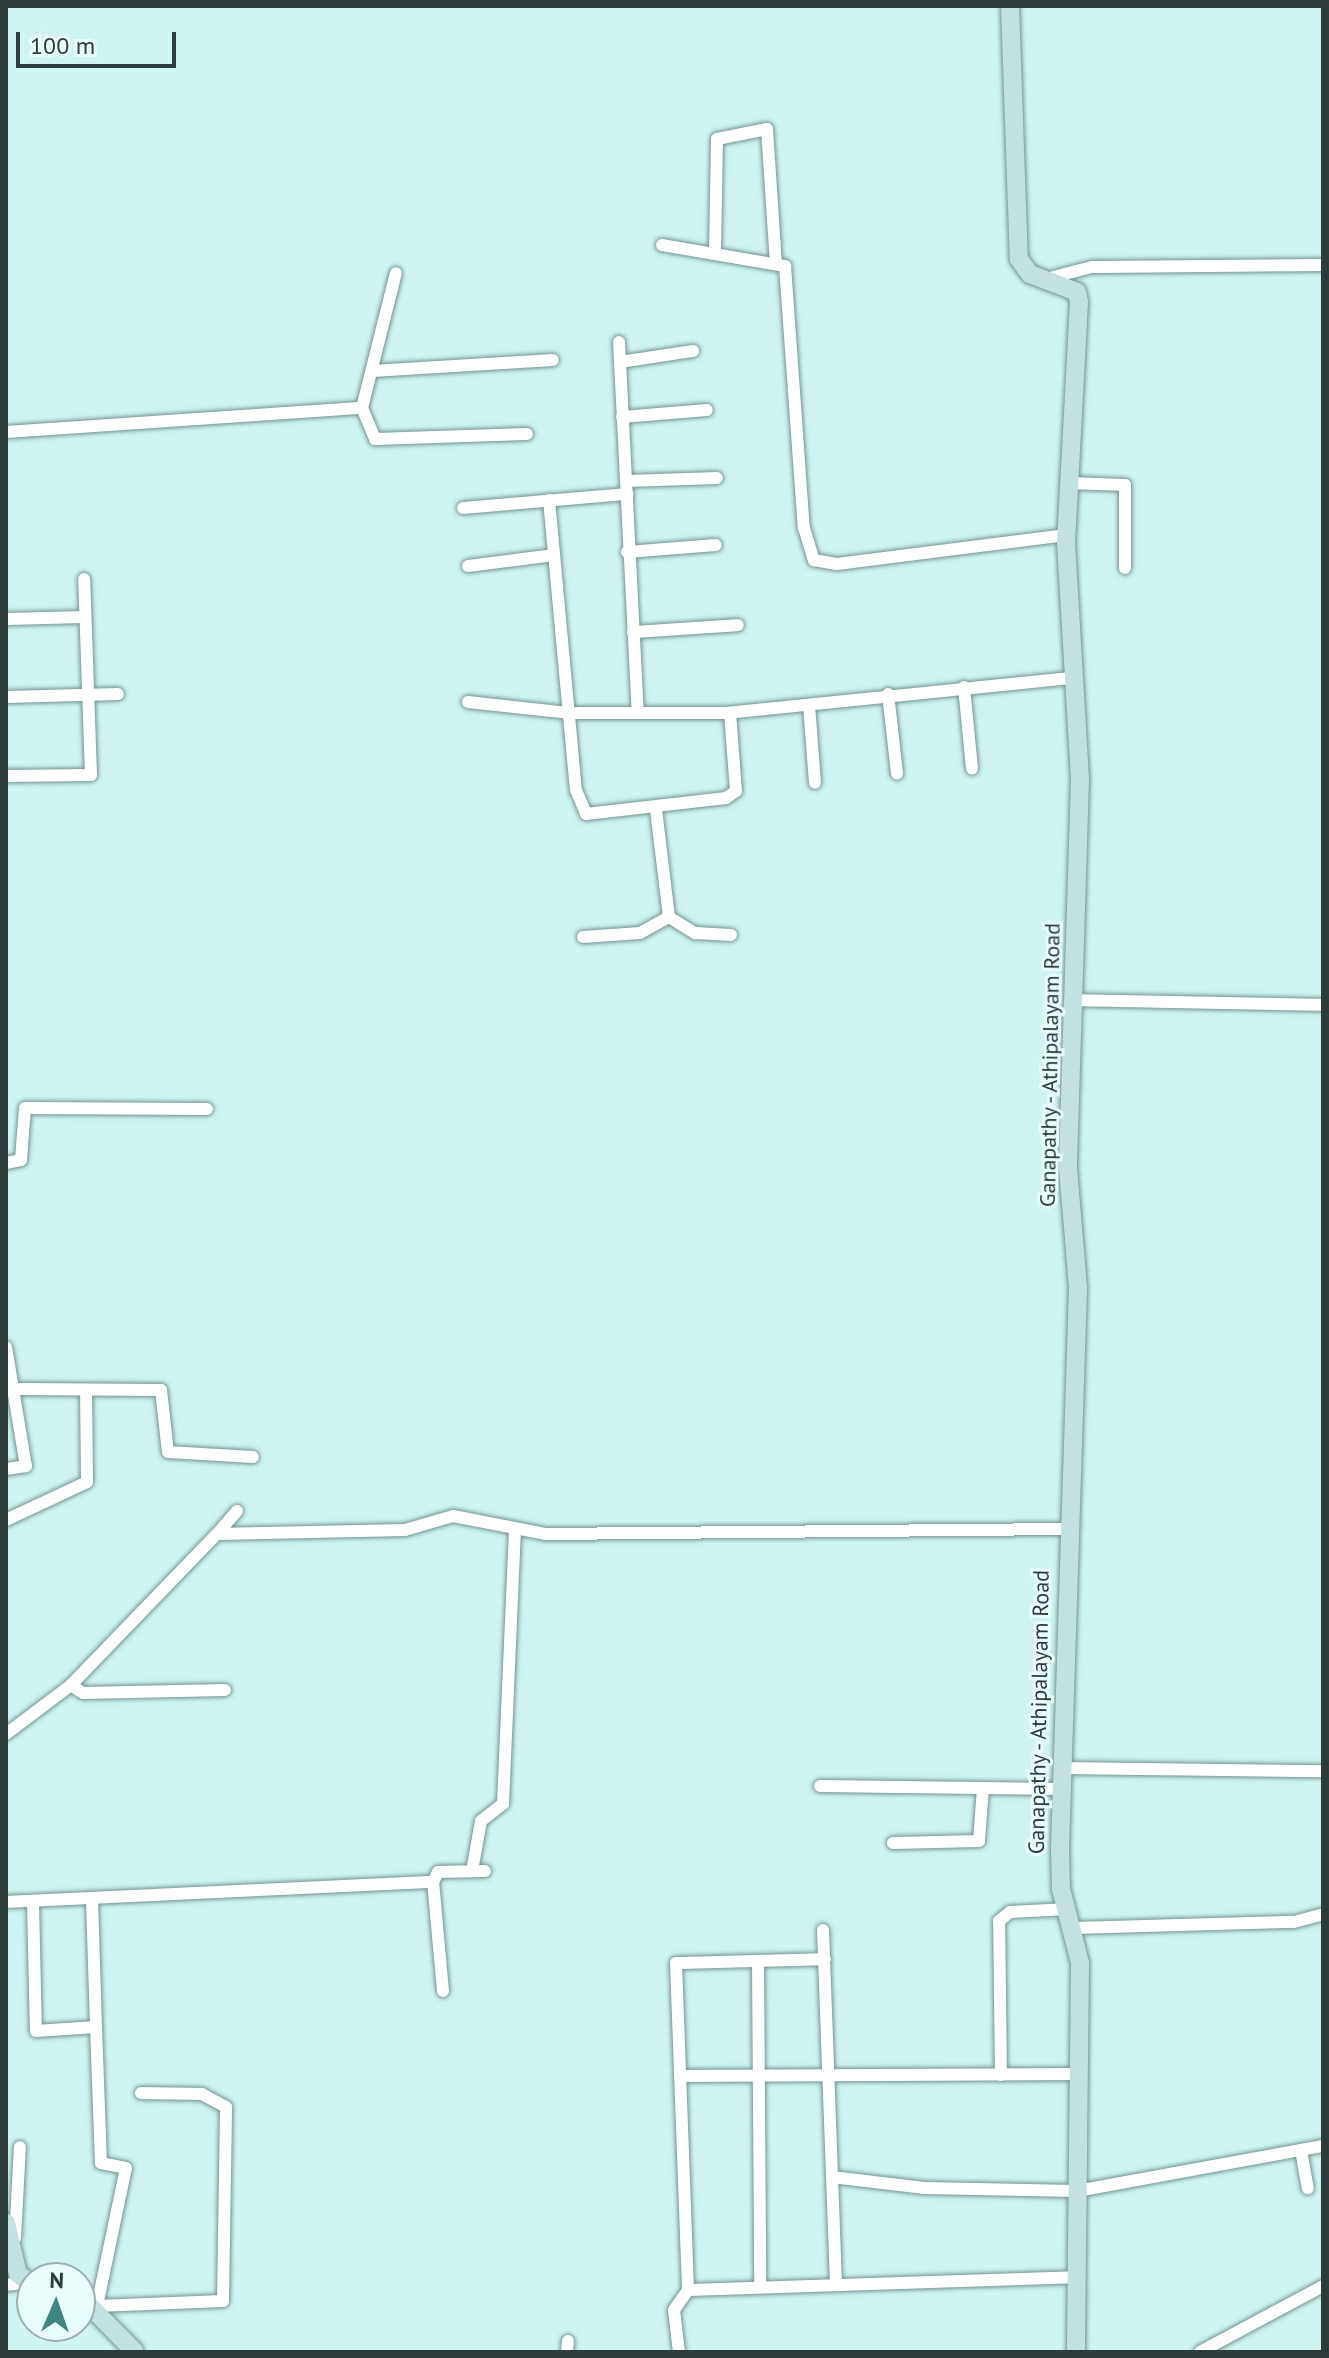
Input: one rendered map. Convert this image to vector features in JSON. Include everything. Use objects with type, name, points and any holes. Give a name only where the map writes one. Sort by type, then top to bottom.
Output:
[{"type":"main road","name":"Ganapathy - Athipalayam Road","points":[[1010,6],[1014,233],[1023,267],[1053,277],[1077,292],[1079,302],[1066,535],[1080,780],[1068,1168],[1078,1288],[1067,1529],[1061,1768],[1068,1909],[1074,1928],[1078,2074],[1076,2352]]},
{"type":"main road","points":[[10,2230],[16,2262]]},
{"type":"main road","points":[[97,2306],[135,2352]]},
{"type":"street","points":[[715,253],[717,139],[767,129],[776,263]]},
{"type":"street","points":[[662,245],[785,266],[804,528],[814,560],[837,564],[1066,535]]},
{"type":"street","points":[[1053,277],[1092,267],[1323,265]]},
{"type":"street","points":[[396,273],[362,408],[375,439],[527,434]]},
{"type":"street","points":[[619,342],[627,488],[627,552],[638,712]]},
{"type":"street","points":[[620,362],[693,351]]},
{"type":"street","points":[[372,371],[553,360]]},
{"type":"street","points":[[6,432],[362,408]]},
{"type":"street","points":[[622,417],[707,410]]},
{"type":"street","points":[[463,508],[717,478]]},
{"type":"street","points":[[1069,483],[1125,485],[1125,568]]},
{"type":"street","points":[[549,500],[576,790],[586,814],[656,809],[736,791],[730,713]]},
{"type":"street","points":[[627,552],[716,545]]},
{"type":"street","points":[[468,566],[554,555]]},
{"type":"street","points":[[6,776],[91,775],[84,579]]},
{"type":"street","points":[[6,619],[85,617]]},
{"type":"street","points":[[633,632],[738,625]]},
{"type":"street","points":[[468,702],[570,713],[730,713],[888,694],[1073,678]]},
{"type":"street","points":[[964,687],[972,769]]},
{"type":"street","points":[[6,697],[118,694]]},
{"type":"street","points":[[888,694],[897,773]]},
{"type":"street","points":[[809,705],[815,783]]},
{"type":"street","points":[[656,809],[669,917]]},
{"type":"street","points":[[669,917],[695,933],[731,935]]},
{"type":"street","points":[[583,937],[640,933],[669,917]]},
{"type":"street","points":[[1073,1000],[1323,1005]]},
{"type":"street","points":[[6,1163],[21,1160],[25,1108],[207,1109]]},
{"type":"street","points":[[6,1347],[18,1389],[26,1466],[6,1469]]},
{"type":"street","points":[[18,1389],[161,1390],[168,1452],[253,1457]]},
{"type":"street","points":[[6,1520],[87,1482],[86,1391]]},
{"type":"street","points":[[6,1734],[71,1685],[237,1511]]},
{"type":"street","points":[[217,1534],[405,1530],[453,1516],[515,1532],[1067,1529]]},
{"type":"street","points":[[443,1991],[433,1882],[438,1872],[478,1871],[481,1821],[503,1804],[515,1532]]},
{"type":"street","points":[[71,1685],[83,1693],[225,1690]]},
{"type":"street","points":[[1061,1768],[1323,1771]]},
{"type":"street","points":[[820,1786],[1061,1789]]},
{"type":"street","points":[[893,1843],[979,1841],[983,1788]]},
{"type":"street","points":[[6,1902],[92,1902],[433,1882]]},
{"type":"street","points":[[92,1902],[101,2163],[126,2168],[97,2306],[216,2303],[225,2295],[226,2107],[202,2094],[141,2093]]},
{"type":"street","points":[[33,1903],[36,2031],[96,2027]]},
{"type":"street","points":[[1001,2075],[999,1921],[1010,1912],[1068,1909]]},
{"type":"street","points":[[1074,1928],[1294,1922],[1323,1914]]},
{"type":"street","points":[[823,1930],[836,2284]]},
{"type":"street","points":[[679,2352],[674,2310],[688,2290],[676,1963],[825,1959]]},
{"type":"street","points":[[758,1961],[760,2285]]},
{"type":"street","points":[[680,2076],[1078,2074]]},
{"type":"street","points":[[832,2177],[1077,2191],[1323,2146]]},
{"type":"street","points":[[10,2230],[20,2147]]},
{"type":"street","points":[[1301,2150],[1308,2188]]},
{"type":"street","points":[[688,2290],[760,2285],[1076,2277]]},
{"type":"street","points":[[1200,2352],[1323,2286]]}]
